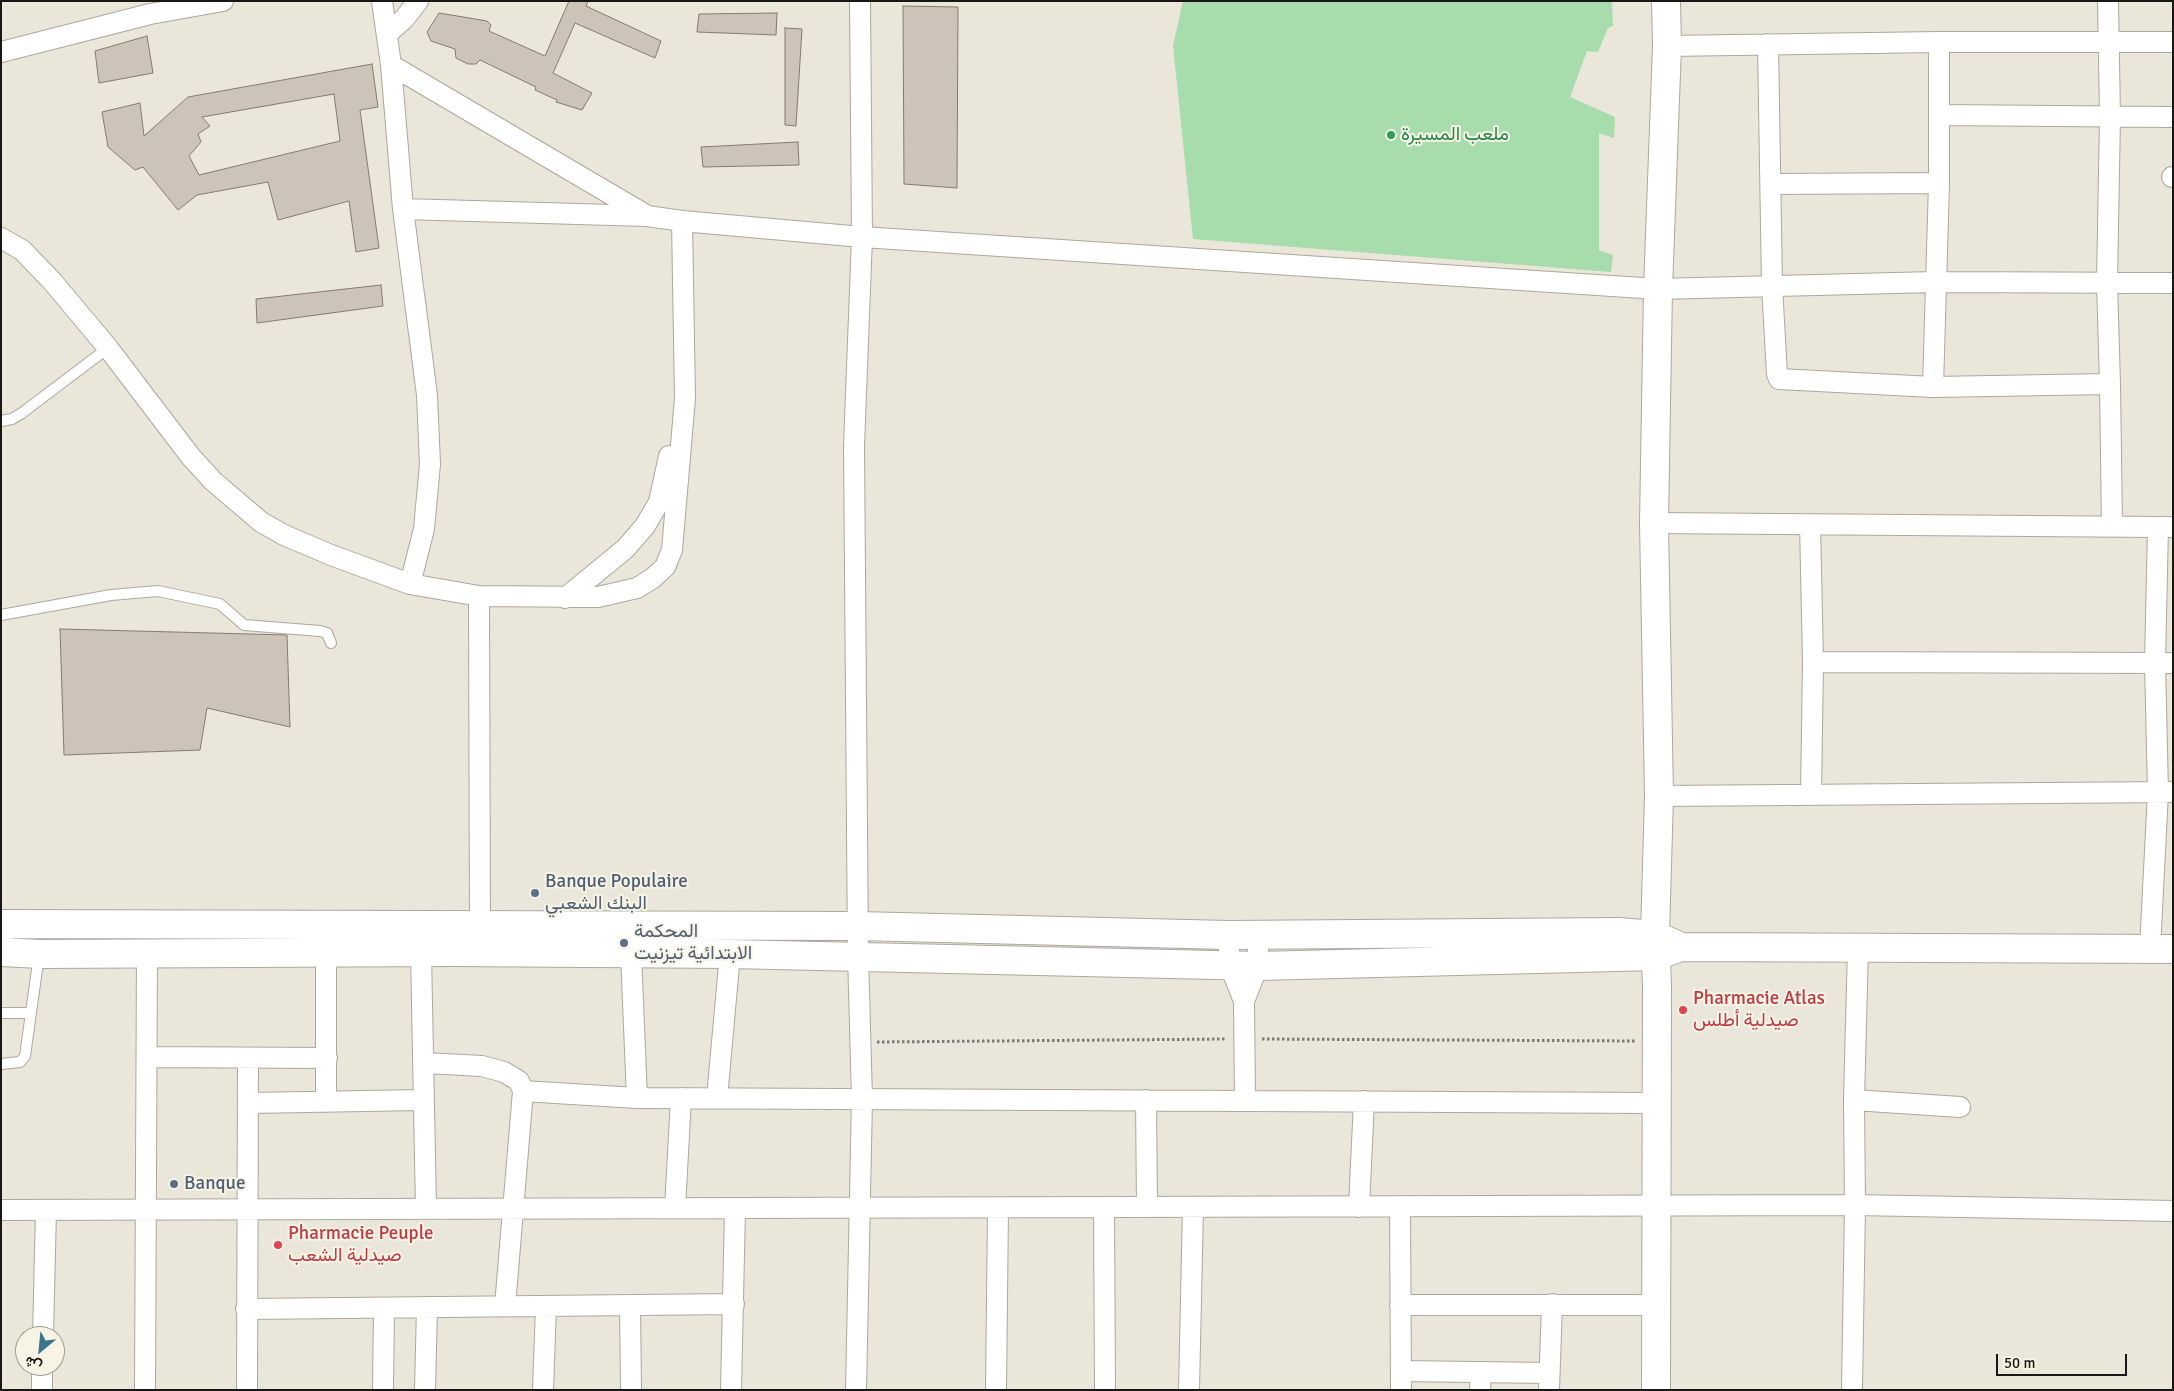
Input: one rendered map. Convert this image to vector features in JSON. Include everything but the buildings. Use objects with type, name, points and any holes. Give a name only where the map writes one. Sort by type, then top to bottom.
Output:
[{"type":"main road","points":[[1656,1390],[1656,946],[1659,796],[1654,523],[1658,289],[1667,46],[1666,1]]},
{"type":"main road","points":[[1,924],[858,926],[1228,935],[1618,932],[1656,946]]},
{"type":"main road","points":[[109,924],[110,952]]},
{"type":"main road","points":[[198,925],[199,952]]},
{"type":"main road","points":[[1,952],[40,954],[110,952],[481,952],[858,955],[1258,966],[1656,946],[2161,949]]},
{"type":"street","points":[[1,52],[149,8],[223,1]]},
{"type":"street","points":[[382,1],[391,65],[403,209],[427,395],[430,464],[424,529],[410,584]]},
{"type":"street","points":[[387,34],[404,19],[418,1]]},
{"type":"street","points":[[856,1390],[862,1099],[858,955],[854,446],[862,237],[860,1]]},
{"type":"street","points":[[2108,1],[2110,116],[2107,282],[2112,526]]},
{"type":"street","points":[[1667,46],[1939,42],[2173,42]]},
{"type":"street","points":[[1934,387],[1935,282],[1939,183],[1939,42]]},
{"type":"street","points":[[1768,44],[1772,184],[1772,286],[1777,374],[1779,379],[1934,387],[2110,384]]},
{"type":"street","points":[[391,65],[647,216]]},
{"type":"street","points":[[1939,115],[2173,117]]},
{"type":"street","points":[[1772,184],[1939,183]]},
{"type":"street","points":[[403,209],[647,216],[682,222],[862,237],[1658,289],[1935,282],[2173,283]]},
{"type":"street","points":[[1,238],[22,250],[52,281],[108,348],[191,457],[213,481],[261,522],[330,555],[410,584],[479,596],[565,598],[598,597],[637,588],[653,578],[665,567],[672,550],[668,505],[685,398],[682,222]]},
{"type":"street","points":[[565,598],[625,549],[645,526],[668,505]]},
{"type":"street","points":[[1654,523],[2166,527],[2165,792],[2161,949]]},
{"type":"street","points":[[1810,524],[1813,662],[1811,795]]},
{"type":"street","points":[[479,596],[481,952]]},
{"type":"street","points":[[1813,662],[2164,663]]},
{"type":"street","points":[[1659,796],[2165,792]]},
{"type":"street","points":[[1244,1001],[1258,966],[1258,934]]},
{"type":"street","points":[[1228,935],[1230,966],[1244,1001],[1245,1101]]},
{"type":"street","points":[[1852,1390],[1855,1205],[1854,1100],[1858,948]]},
{"type":"street","points":[[144,1390],[147,952]]},
{"type":"street","points":[[421,952],[425,1063],[423,1100],[426,1209]]},
{"type":"street","points":[[326,953],[326,1102]]},
{"type":"street","points":[[631,954],[637,1098]]},
{"type":"street","points":[[717,1098],[730,954]]},
{"type":"street","points":[[147,1057],[327,1058]]},
{"type":"street","points":[[247,1390],[248,1058]]},
{"type":"street","points":[[425,1063],[482,1066],[504,1072],[519,1081],[522,1091],[505,1306]]},
{"type":"street","points":[[522,1091],[637,1098],[1656,1103]]},
{"type":"street","points":[[675,1208],[681,1098]]},
{"type":"street","points":[[249,1103],[423,1100]]},
{"type":"street","points":[[1146,1100],[1147,1207]]},
{"type":"street","points":[[1854,1100],[1960,1107]]},
{"type":"street","points":[[1359,1207],[1364,1101]]},
{"type":"street","points":[[1,1210],[1855,1205],[2173,1211]]},
{"type":"street","points":[[1189,1390],[1193,1207]]},
{"type":"street","points":[[1400,1207],[1401,1380],[1549,1381],[1552,1304]]},
{"type":"street","points":[[731,1390],[735,1208]]},
{"type":"street","points":[[996,1390],[998,1208]]},
{"type":"street","points":[[1104,1208],[1105,1390]]},
{"type":"street","points":[[43,1326],[46,1210]]},
{"type":"street","points":[[246,1309],[734,1304]]},
{"type":"street","points":[[1400,1305],[1657,1305]]},
{"type":"street","points":[[543,1390],[546,1306]]},
{"type":"street","points":[[630,1306],[631,1390]]},
{"type":"street","points":[[425,1390],[427,1307]]},
{"type":"street","points":[[383,1390],[384,1308]]},
{"type":"street","points":[[42,1376],[42,1390]]},
{"type":"lane","points":[[1,421],[12,419],[22,413],[108,348]]},
{"type":"lane","points":[[1,615],[111,595],[158,591],[220,604],[244,625],[327,633],[331,643]]},
{"type":"lane","points":[[1,1064],[20,1062],[25,1056],[40,954]]},
{"type":"lane","points":[[1,1013],[31,1013]]},
{"type":"green space","name":"ملعب المسيرة","points":[[1183,1],[1612,1],[1613,26],[1608,28],[1598,52],[1587,51],[1570,97],[1615,117],[1614,138],[1599,133],[1599,250],[1613,255],[1611,272],[1193,239],[1173,46]]},
{"type":"place","name":"ملعب المسيرة","points":[[1391,135]]},
{"type":"place","name":"Banque Populaire البنك الشعبي","points":[[535,893]]},
{"type":"place","name":"المحكمة الابتدائية تيزنيت","points":[[624,943]]},
{"type":"place","name":"Pharmacie Atlas صيدلية أطلس","points":[[1683,1010]]},
{"type":"place","name":"Banque","points":[[174,1184]]},
{"type":"place","name":"Pharmacie Peuple صيدلية الشعب","points":[[278,1245]]}]
